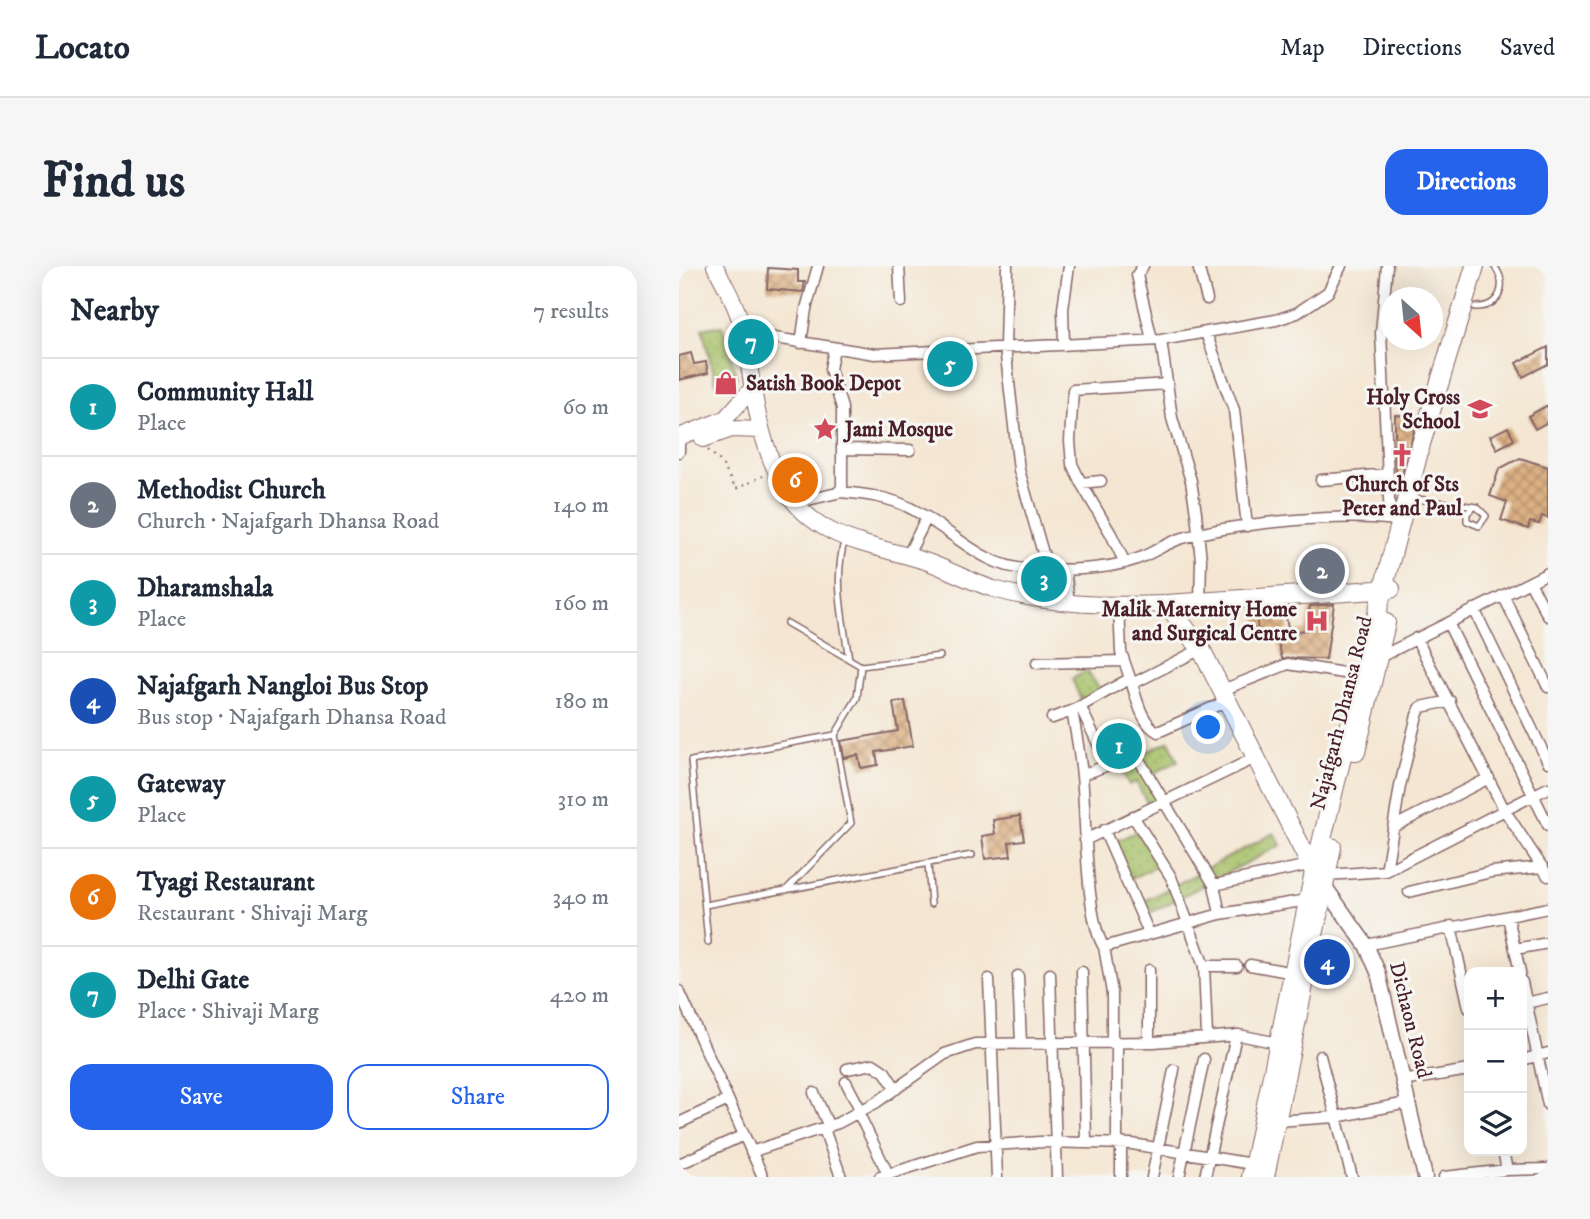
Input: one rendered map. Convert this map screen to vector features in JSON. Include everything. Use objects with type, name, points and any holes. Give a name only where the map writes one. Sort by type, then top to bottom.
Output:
[{"type":"main road","points":[[715,266],[744,333],[751,390],[761,430],[776,470],[795,503],[818,526],[845,539],[966,576],[990,588],[1069,604],[1119,606],[1201,603],[1388,589]]},
{"type":"main road","points":[[1259,1171],[1278,1043],[1308,901],[1319,875],[1362,676],[1388,589],[1395,520],[1475,266]]},
{"type":"main road","name":"Najafgarh Dhansa Road","points":[[1259,1171],[1277,1121],[1319,875],[1334,834],[1380,657],[1388,589],[1488,266]]},
{"type":"main road","points":[[679,437],[725,419],[751,390]]},
{"type":"main road","points":[[679,447],[731,429],[761,430]]},
{"type":"main road","name":"Dichaon Road","points":[[1167,604],[1201,649],[1255,758],[1319,875]]},
{"type":"street","points":[[801,343],[806,309],[818,266]]},
{"type":"street","points":[[899,266],[901,302]]},
{"type":"street","points":[[1007,266],[1005,347],[1019,470],[1044,555],[1052,569],[1066,577],[1069,604]]},
{"type":"street","points":[[1064,345],[1063,309],[1069,266]]},
{"type":"street","points":[[1143,266],[1137,275],[1168,384],[1171,418],[1191,481],[1199,534],[1201,603]]},
{"type":"street","points":[[1198,266],[1207,299]]},
{"type":"street","points":[[744,333],[875,354],[1157,340],[1276,320],[1297,313],[1328,292],[1341,266]]},
{"type":"street","points":[[795,503],[840,492],[893,500],[927,517],[1004,567],[1052,569],[1125,563],[1169,543],[1199,534],[1247,526],[1395,520],[1388,474],[1381,333],[1387,266]]},
{"type":"street","points":[[1206,333],[1234,410],[1247,526]]},
{"type":"street","points":[[834,348],[830,369],[842,408],[840,492]]},
{"type":"street","points":[[1125,563],[1072,464],[1070,441],[1073,390],[1168,384]]},
{"type":"street","points":[[842,449],[910,450]]},
{"type":"street","points":[[1321,480],[1388,474]]},
{"type":"street","points":[[1080,483],[1101,481]]},
{"type":"street","points":[[907,557],[927,517]]},
{"type":"street","points":[[1380,657],[1548,573]]},
{"type":"street","points":[[1530,582],[1548,617]]},
{"type":"street","points":[[1503,595],[1548,687]]},
{"type":"street","points":[[1119,606],[1123,661],[1143,713],[1150,727],[1157,732],[1288,664],[1362,676]]},
{"type":"street","points":[[1474,609],[1548,762]]},
{"type":"street","points":[[1448,623],[1548,825]]},
{"type":"street","points":[[1416,638],[1505,811],[1546,871]]},
{"type":"street","points":[[1052,718],[1201,649]]},
{"type":"street","points":[[1037,663],[1123,661]]},
{"type":"street","points":[[1386,871],[1417,715],[1421,707],[1450,701]]},
{"type":"street","points":[[1076,709],[1108,765]]},
{"type":"street","points":[[1076,709],[1085,840],[1094,910],[1112,993],[1121,1177]]},
{"type":"street","points":[[1082,775],[1135,753],[1214,885],[1220,914]]},
{"type":"street","points":[[1085,840],[1255,758]]},
{"type":"street","points":[[1393,827],[1489,778]]},
{"type":"street","points":[[1214,885],[1386,871],[1548,788]]},
{"type":"street","points":[[1133,816],[1171,877],[1204,966],[1207,1036]]},
{"type":"street","points":[[1104,831],[1149,933]]},
{"type":"street","points":[[1409,892],[1491,872],[1546,871]]},
{"type":"street","name":"Dichaon Road","points":[[1319,875],[1366,945],[1380,980],[1425,1177]]},
{"type":"street","points":[[1104,947],[1220,914],[1308,901]]},
{"type":"street","points":[[1366,945],[1548,908]]},
{"type":"street","points":[[1508,916],[1519,967]]},
{"type":"street","points":[[1451,926],[1464,985]]},
{"type":"street","points":[[1515,948],[1548,943]]},
{"type":"street","points":[[1250,965],[1295,966]]},
{"type":"street","points":[[1204,966],[1237,966]]},
{"type":"street","points":[[1149,971],[1149,1042]]},
{"type":"street","points":[[1082,972],[1086,1142]]},
{"type":"street","points":[[1050,974],[1057,1177]]},
{"type":"street","points":[[1018,976],[1021,1044]]},
{"type":"street","points":[[989,979],[997,1177]]},
{"type":"street","points":[[679,991],[684,1015],[728,1100],[760,1176]]},
{"type":"street","points":[[1527,1003],[1548,998]]},
{"type":"street","points":[[1527,1006],[1543,1055],[1548,1105]]},
{"type":"street","points":[[751,1152],[826,1128],[860,1112],[945,1054],[975,1044],[1149,1042],[1236,1035],[1278,1043]]},
{"type":"street","points":[[1205,1177],[1236,1035]]},
{"type":"street","points":[[1320,1056],[1352,1177]]},
{"type":"street","points":[[1178,1177],[1204,1059]]},
{"type":"street","points":[[847,1069],[873,1064],[885,1072],[895,1089]]},
{"type":"street","points":[[1164,1177],[1152,1176],[1174,1070]]},
{"type":"street","points":[[1402,1080],[1464,1071]]},
{"type":"street","points":[[846,1082],[884,1176],[977,1146],[1056,1142],[1119,1143],[1209,1158],[1259,1171]]},
{"type":"street","points":[[814,1093],[841,1177]]},
{"type":"street","points":[[679,1123],[728,1100]]},
{"type":"street","points":[[1277,1121],[1336,1117],[1407,1103]]},
{"type":"street","points":[[679,1164],[744,1135]]},
{"type":"street","points":[[1504,1156],[1507,1170]]},
{"type":"street","points":[[1444,1177],[1507,1170],[1523,1173],[1548,1169]]},
{"type":"lane","points":[[1475,307],[1490,304],[1501,293],[1502,281],[1494,266]]},
{"type":"lane","points":[[1417,499],[1474,507]]},
{"type":"lane","points":[[845,539],[840,554],[840,586],[849,659]]},
{"type":"lane","points":[[787,623],[861,666],[940,656]]},
{"type":"lane","points":[[786,890],[852,823],[835,735],[857,698],[861,666]]},
{"type":"lane","points":[[708,942],[691,761],[835,735]]},
{"type":"lane","points":[[705,905],[972,855]]},
{"type":"lane","points":[[928,864],[931,904]]},
{"type":"path","points":[[697,441],[721,462],[736,489],[776,470]]},
{"type":"green space","points":[[722,326],[737,378],[716,383],[702,328]]},
{"type":"green space","points":[[1087,671],[1101,691],[1082,702],[1072,679]]},
{"type":"green space","points":[[1169,741],[1178,761],[1152,774],[1142,754]]},
{"type":"green space","points":[[1134,757],[1161,802],[1150,808],[1136,782],[1129,785],[1118,764]]},
{"type":"green space","points":[[1142,829],[1162,864],[1130,879],[1114,842]]},
{"type":"green space","points":[[1274,833],[1281,845],[1146,915],[1141,903]]},
{"type":"building","points":[[768,268],[798,270],[798,282],[805,282],[803,292],[767,289]]},
{"type":"building","points":[[1548,347],[1548,364],[1523,377],[1516,363]]},
{"type":"building","points":[[691,353],[694,364],[706,362],[708,373],[679,380],[679,356]]},
{"type":"building","points":[[1548,405],[1548,422],[1535,429],[1528,416]]},
{"type":"building","name":"Church of Sts Peter and Paul","points":[[1395,415],[1418,416],[1397,492],[1395,454]]},
{"type":"building","points":[[1508,427],[1514,440],[1497,449],[1490,436]]},
{"type":"building","points":[[1520,458],[1548,467],[1548,518],[1542,516],[1539,524],[1530,522],[1528,529],[1501,520],[1507,502],[1490,496],[1499,469]]},
{"type":"building","points":[[1050,577],[1059,582],[1060,591],[1049,590]]},
{"type":"building","points":[[1334,604],[1326,659],[1282,658],[1276,633],[1258,635],[1256,609],[1284,608],[1289,632],[1306,630],[1310,606]]},
{"type":"building","points":[[905,701],[913,746],[876,752],[878,765],[861,768],[858,755],[844,758],[841,741],[898,731],[893,703]]},
{"type":"building","points":[[1125,730],[1135,745],[1112,755],[1106,742]]},
{"type":"building","points":[[1020,816],[1024,840],[1009,842],[1011,856],[985,859],[982,836],[995,834],[993,820]]},
{"type":"place","name":"Delhi Gate","points":[[751,342]]},
{"type":"place","name":"Gateway","points":[[950,364]]},
{"type":"place","name":"Satish Book Depot","points":[[726,383]]},
{"type":"place","name":"Holy Cross School","points":[[1480,409]]},
{"type":"place","name":"Jami Mosque","points":[[825,429]]},
{"type":"place","name":"Church of Sts Peter and Paul","points":[[1402,455]]},
{"type":"place","name":"Tyagi Restaurant","points":[[795,480]]},
{"type":"place","name":"Methodist Church","points":[[1322,571]]},
{"type":"place","name":"Dharamshala","points":[[1044,579]]},
{"type":"place","name":"Malik Maternity Home and Surgical Centre","points":[[1317,621]]},
{"type":"place","name":"Community Hall","points":[[1119,746]]},
{"type":"place","name":"Najafgarh Nangloi Bus Stop","points":[[1327,962]]}]
